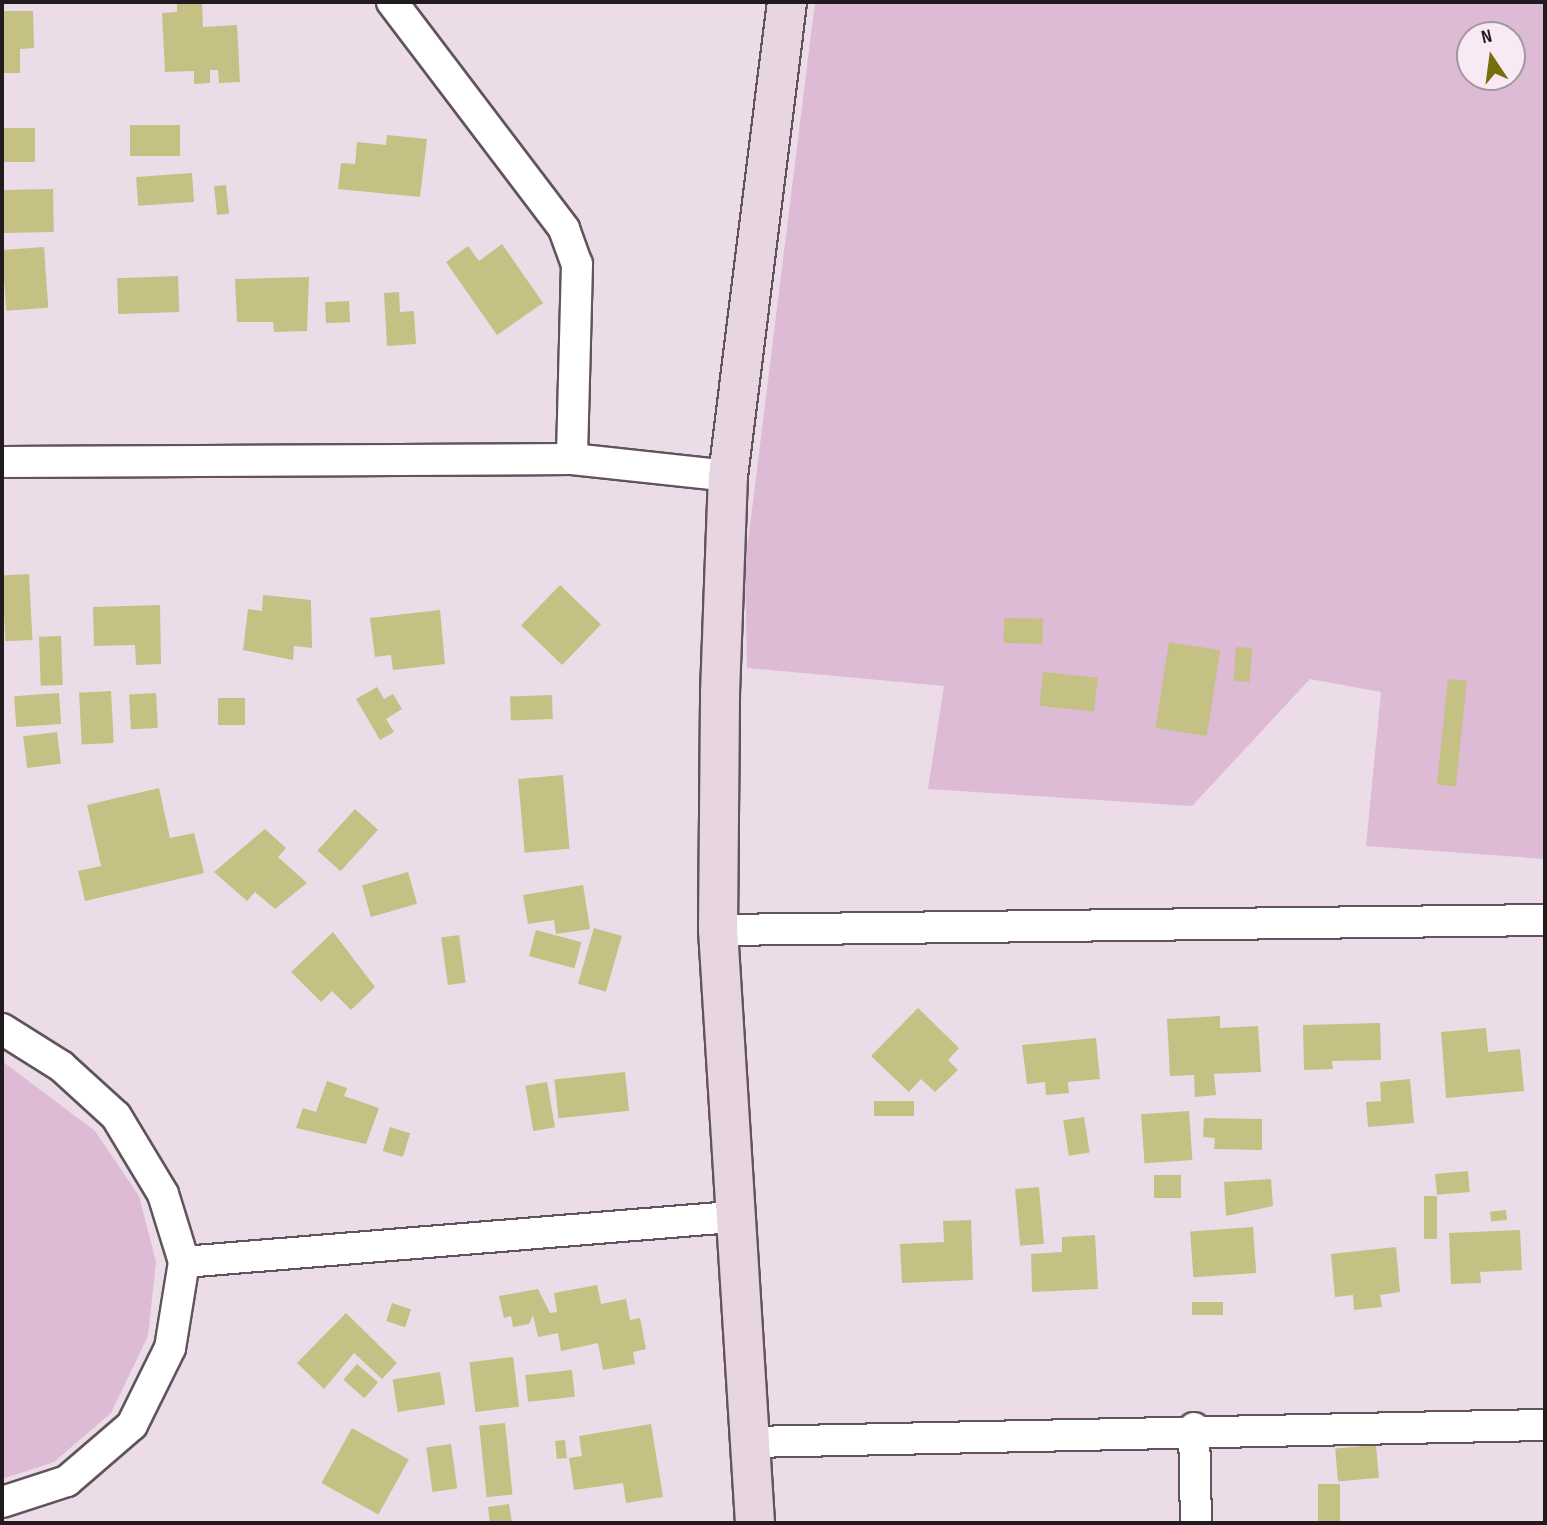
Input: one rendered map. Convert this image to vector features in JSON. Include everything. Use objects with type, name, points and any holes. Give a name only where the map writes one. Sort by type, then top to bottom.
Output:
[{"type":"street","points":[[392,2],[564,229],[577,264],[572,459]]},
{"type":"street","points":[[755,1523],[751,1443],[731,1217],[718,930],[728,476],[787,2]]},
{"type":"street","points":[[2,462],[572,459],[728,476]]},
{"type":"street","points":[[718,930],[1545,919]]},
{"type":"street","points":[[2,1029],[61,1066],[116,1116],[163,1194],[184,1262],[170,1348],[132,1425],[67,1480],[2,1502]]},
{"type":"street","points":[[184,1262],[731,1217]]},
{"type":"street","points":[[751,1443],[1194,1428],[1545,1425]]},
{"type":"street","points":[[1194,1428],[1196,1523]]},
{"type":"shaded area","points":[[815,2],[1545,2],[1545,859],[1366,846],[1381,692],[1310,679],[1192,806],[928,789],[944,686],[747,668],[745,566]]},
{"type":"shaded area","points":[[2,1061],[95,1131],[139,1196],[156,1262],[148,1336],[111,1413],[54,1462],[2,1479]]},
{"type":"building","points":[[202,3],[203,27],[237,25],[240,82],[219,83],[218,70],[210,70],[210,83],[194,84],[194,71],[165,72],[162,13],[177,12],[177,4]]},
{"type":"building","points":[[2,11],[33,11],[34,48],[20,49],[20,73],[2,73]]},
{"type":"building","points":[[130,125],[180,125],[180,156],[130,156]]},
{"type":"building","points":[[3,128],[35,128],[35,162],[3,162]]},
{"type":"building","points":[[387,135],[427,139],[420,197],[338,189],[341,163],[355,164],[357,142],[386,145]]},
{"type":"building","points":[[192,173],[194,202],[138,206],[136,177]]},
{"type":"building","points":[[226,185],[229,214],[217,215],[214,186]]},
{"type":"building","points":[[53,189],[54,232],[3,233],[2,190]]},
{"type":"building","points":[[502,244],[543,303],[497,335],[446,262],[468,246],[479,261]]},
{"type":"building","points":[[44,247],[48,308],[6,311],[2,250]]},
{"type":"building","points":[[178,276],[179,312],[118,314],[117,278]]},
{"type":"building","points":[[309,277],[307,331],[274,332],[273,322],[237,322],[235,279]]},
{"type":"building","points":[[399,292],[400,312],[414,311],[416,344],[387,346],[384,293]]},
{"type":"building","points":[[349,301],[350,322],[326,323],[325,302]]},
{"type":"building","points":[[29,574],[32,640],[5,641],[2,575]]},
{"type":"building","points":[[560,585],[601,625],[562,665],[521,625]]},
{"type":"building","points":[[263,595],[311,600],[312,648],[294,646],[293,660],[243,650],[248,609],[262,611]]},
{"type":"building","points":[[160,605],[161,664],[136,665],[135,645],[94,646],[93,607]]},
{"type":"building","points":[[440,610],[445,664],[393,670],[391,655],[375,657],[370,618]]},
{"type":"building","points":[[1004,618],[1043,619],[1043,644],[1004,643]]},
{"type":"building","points":[[61,636],[63,685],[41,686],[39,637]]},
{"type":"building","points":[[1169,642],[1220,650],[1207,736],[1155,728]]},
{"type":"building","points":[[1236,647],[1252,648],[1250,682],[1234,681]]},
{"type":"building","points":[[1043,672],[1098,678],[1094,712],[1039,706]]},
{"type":"building","points":[[1448,679],[1467,681],[1456,786],[1437,784]]},
{"type":"building","points":[[377,687],[384,699],[393,694],[402,709],[386,719],[394,732],[380,740],[356,699]]},
{"type":"building","points":[[111,691],[114,743],[82,745],[79,693]]},
{"type":"building","points":[[59,693],[61,724],[16,727],[14,696]]},
{"type":"building","points":[[156,693],[158,728],[131,729],[129,694]]},
{"type":"building","points":[[552,695],[553,719],[511,720],[510,696]]},
{"type":"building","points":[[218,698],[245,698],[245,725],[218,725]]},
{"type":"building","points":[[57,732],[61,764],[27,768],[23,736]]},
{"type":"building","points":[[563,775],[569,849],[525,853],[518,779]]},
{"type":"building","points":[[159,788],[170,838],[194,833],[204,873],[85,901],[78,871],[101,866],[87,805]]},
{"type":"building","points":[[355,809],[378,830],[341,871],[318,851]]},
{"type":"building","points":[[265,829],[286,848],[278,857],[307,883],[275,909],[255,892],[247,901],[214,872]]},
{"type":"building","points":[[408,872],[417,904],[371,917],[362,885]]},
{"type":"building","points":[[583,885],[590,929],[556,934],[554,920],[528,924],[523,895]]},
{"type":"building","points":[[594,928],[622,936],[606,992],[578,984]]},
{"type":"building","points":[[536,930],[581,942],[574,968],[529,956]]},
{"type":"building","points":[[333,932],[375,987],[351,1010],[332,991],[321,1002],[291,972]]},
{"type":"building","points":[[459,935],[466,983],[448,985],[441,938]]},
{"type":"building","points":[[918,1008],[959,1048],[948,1060],[958,1070],[935,1092],[921,1079],[909,1092],[871,1056]]},
{"type":"building","points":[[1220,1016],[1220,1028],[1258,1026],[1261,1072],[1214,1074],[1216,1095],[1195,1097],[1194,1075],[1170,1076],[1167,1019]]},
{"type":"building","points":[[1380,1023],[1381,1060],[1332,1061],[1333,1069],[1304,1070],[1303,1025]]},
{"type":"building","points":[[1486,1028],[1488,1052],[1520,1049],[1524,1091],[1446,1098],[1441,1032]]},
{"type":"building","points":[[1096,1038],[1100,1079],[1068,1082],[1069,1093],[1046,1095],[1045,1082],[1027,1084],[1022,1045]]},
{"type":"building","points":[[625,1072],[629,1111],[558,1118],[554,1079]]},
{"type":"building","points":[[1410,1079],[1414,1123],[1368,1127],[1366,1102],[1381,1101],[1380,1082]]},
{"type":"building","points":[[327,1081],[347,1088],[344,1096],[379,1108],[366,1144],[296,1128],[303,1108],[316,1112]]},
{"type":"building","points":[[547,1082],[555,1127],[533,1131],[525,1086]]},
{"type":"building","points":[[874,1101],[914,1101],[914,1116],[874,1116]]},
{"type":"building","points":[[1189,1111],[1192,1160],[1145,1163],[1141,1114]]},
{"type":"building","points":[[1084,1117],[1090,1153],[1069,1156],[1063,1120]]},
{"type":"building","points":[[1204,1118],[1262,1119],[1262,1150],[1214,1149],[1215,1138],[1203,1137]]},
{"type":"building","points":[[390,1127],[410,1133],[403,1157],[383,1151]]},
{"type":"building","points":[[1468,1171],[1470,1192],[1437,1195],[1435,1174]]},
{"type":"building","points":[[1154,1175],[1181,1175],[1181,1198],[1154,1198]]},
{"type":"building","points":[[1271,1179],[1273,1206],[1226,1216],[1224,1182]]},
{"type":"building","points":[[1039,1187],[1044,1244],[1020,1246],[1015,1189]]},
{"type":"building","points":[[1424,1196],[1437,1196],[1437,1239],[1424,1239]]},
{"type":"building","points":[[1506,1210],[1507,1220],[1491,1222],[1490,1212]]},
{"type":"building","points":[[971,1220],[973,1280],[902,1283],[900,1244],[944,1242],[943,1221]]},
{"type":"building","points":[[1253,1227],[1256,1273],[1193,1277],[1190,1231]]},
{"type":"building","points":[[1520,1230],[1522,1270],[1480,1272],[1481,1283],[1451,1284],[1449,1233]]},
{"type":"building","points":[[1095,1235],[1098,1289],[1032,1292],[1031,1254],[1062,1252],[1062,1237]]},
{"type":"building","points":[[1396,1247],[1400,1292],[1380,1295],[1382,1307],[1354,1310],[1353,1295],[1335,1297],[1331,1254]]},
{"type":"building","points":[[597,1285],[601,1304],[626,1299],[630,1320],[640,1318],[646,1349],[633,1352],[635,1364],[603,1370],[598,1343],[561,1351],[558,1333],[538,1337],[533,1315],[529,1324],[513,1327],[511,1316],[504,1318],[499,1296],[538,1289],[550,1313],[557,1312],[554,1293]]},
{"type":"building","points":[[1192,1302],[1223,1302],[1223,1315],[1192,1315]]},
{"type":"building","points":[[392,1303],[411,1309],[405,1327],[386,1321]]},
{"type":"building","points":[[346,1313],[397,1363],[382,1379],[354,1353],[324,1389],[297,1363]]},
{"type":"building","points":[[513,1357],[519,1407],[475,1412],[469,1362]]},
{"type":"building","points":[[357,1364],[378,1382],[364,1398],[343,1380]]},
{"type":"building","points":[[572,1370],[575,1397],[528,1402],[525,1375]]},
{"type":"building","points":[[440,1372],[445,1405],[398,1412],[393,1380]]},
{"type":"building","points":[[505,1423],[513,1495],[487,1497],[479,1426]]},
{"type":"building","points":[[651,1424],[663,1497],[626,1503],[623,1483],[574,1490],[569,1458],[582,1456],[579,1436]]},
{"type":"building","points":[[352,1428],[409,1460],[378,1515],[321,1483]]},
{"type":"building","points":[[565,1440],[567,1458],[557,1459],[555,1441]]},
{"type":"building","points":[[451,1444],[457,1489],[433,1492],[426,1447]]},
{"type":"building","points":[[1376,1445],[1379,1478],[1338,1481],[1335,1449]]},
{"type":"building","points":[[1318,1484],[1340,1484],[1340,1523],[1318,1523]]},
{"type":"building","points":[[509,1504],[512,1523],[490,1523],[488,1507]]}]
